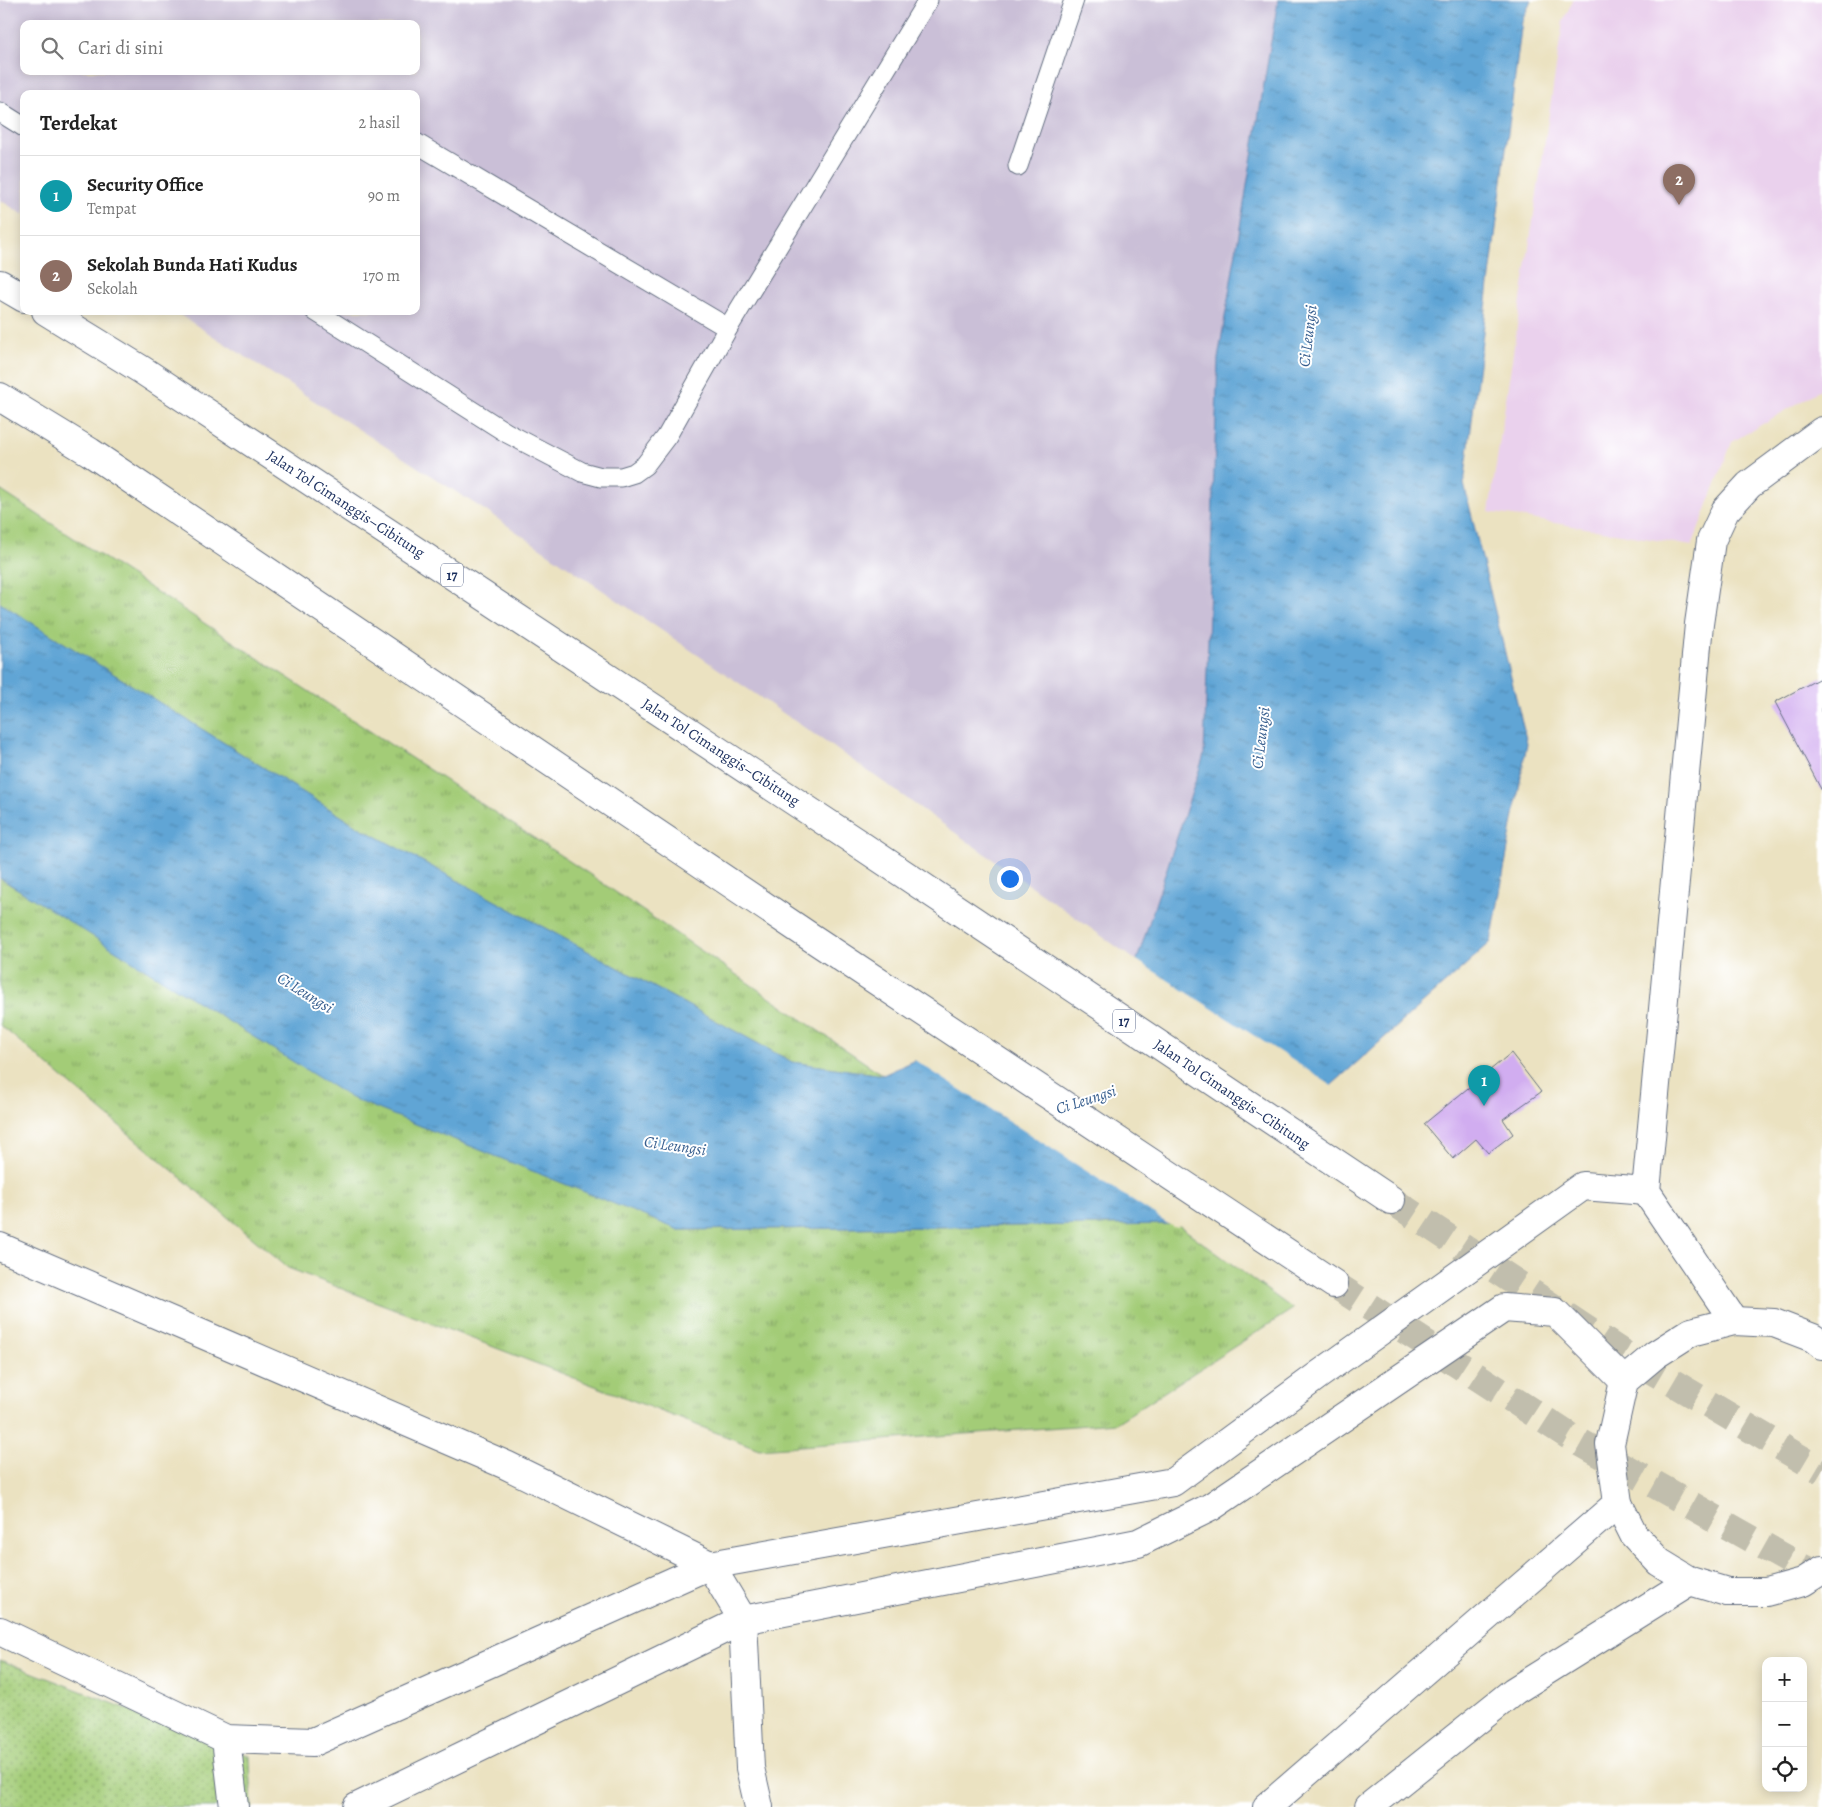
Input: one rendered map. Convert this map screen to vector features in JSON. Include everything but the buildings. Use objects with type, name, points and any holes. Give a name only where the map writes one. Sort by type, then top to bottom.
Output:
[{"type":"main road","points":[[0,284],[20,296]]},
{"type":"main road","name":"Jalan Tol Cimanggis–Cibitung","points":[[53,315],[151,375],[856,842],[1391,1200]]},
{"type":"main road","points":[[0,397],[90,452],[806,934],[1334,1284]]},
{"type":"main road","points":[[1734,1321],[1646,1191],[1699,624],[1711,541],[1725,511],[1749,485],[1822,431]]},
{"type":"main road","points":[[0,1631],[226,1738],[313,1742],[710,1564],[1173,1482],[1328,1368],[1584,1186],[1646,1191]]},
{"type":"main road","points":[[0,1247],[506,1466],[710,1564],[743,1620],[750,1768],[759,1807]]},
{"type":"main road","points":[[356,1807],[743,1620],[1138,1543],[1212,1507],[1504,1308],[1555,1312],[1624,1381]]},
{"type":"main road","points":[[1819,1339],[1774,1323],[1734,1321],[1691,1332],[1655,1355],[1624,1381],[1610,1444],[1618,1503],[1634,1535],[1659,1562],[1690,1581],[1727,1592],[1766,1592],[1803,1582],[1822,1570]]},
{"type":"main road","points":[[1267,1807],[1618,1503]]},
{"type":"main road","points":[[1370,1807],[1514,1691],[1690,1581]]},
{"type":"main road","points":[[226,1738],[234,1807]]},
{"type":"lane","points":[[321,315],[507,432],[582,472],[601,476],[621,477],[634,473],[646,465],[667,436],[728,328],[928,0]]},
{"type":"lane","points":[[1018,166],[1074,0]]},
{"type":"lane","points":[[0,112],[20,124]]},
{"type":"lane","points":[[420,146],[728,328]]},
{"type":"shaded area","points":[[0,0],[1278,0],[1218,359],[1204,755],[1137,961],[855,762],[486,511],[180,315],[420,315],[420,90],[20,90],[20,212],[0,200]]},
{"type":"shaded area","points":[[1573,0],[1822,0],[1822,389],[1732,442],[1692,546],[1489,512],[1563,21]]},
{"type":"green space","points":[[0,490],[589,874],[883,1075],[792,1062],[357,826],[0,603]]},
{"type":"green space","points":[[0,878],[12,886],[679,1230],[1177,1224],[1293,1309],[1116,1423],[759,1449],[288,1268],[0,1025]]},
{"type":"green space","points":[[0,1660],[250,1756],[252,1807],[0,1807]]},
{"type":"water","name":"Ci Leungsi","points":[[1278,0],[1531,0],[1522,21],[1464,484],[1527,743],[1491,942],[1177,1224],[679,1230],[351,1098],[0,878],[0,603],[357,826],[792,1062],[883,1075],[1137,960],[1204,755],[1218,359]]},
{"type":"pier","points":[[1135,959],[1334,1087],[1177,1227],[1173,1227],[913,1059]]},
{"type":"tunnel","points":[[1391,1200],[1619,1351],[1822,1471]]},
{"type":"tunnel","points":[[1334,1284],[1569,1436],[1799,1566],[1822,1577]]},
{"type":"place","name":"Sekolah Bunda Hati Kudus","points":[[1679,205]]},
{"type":"place","name":"Security Office","points":[[1484,1106]]}]
